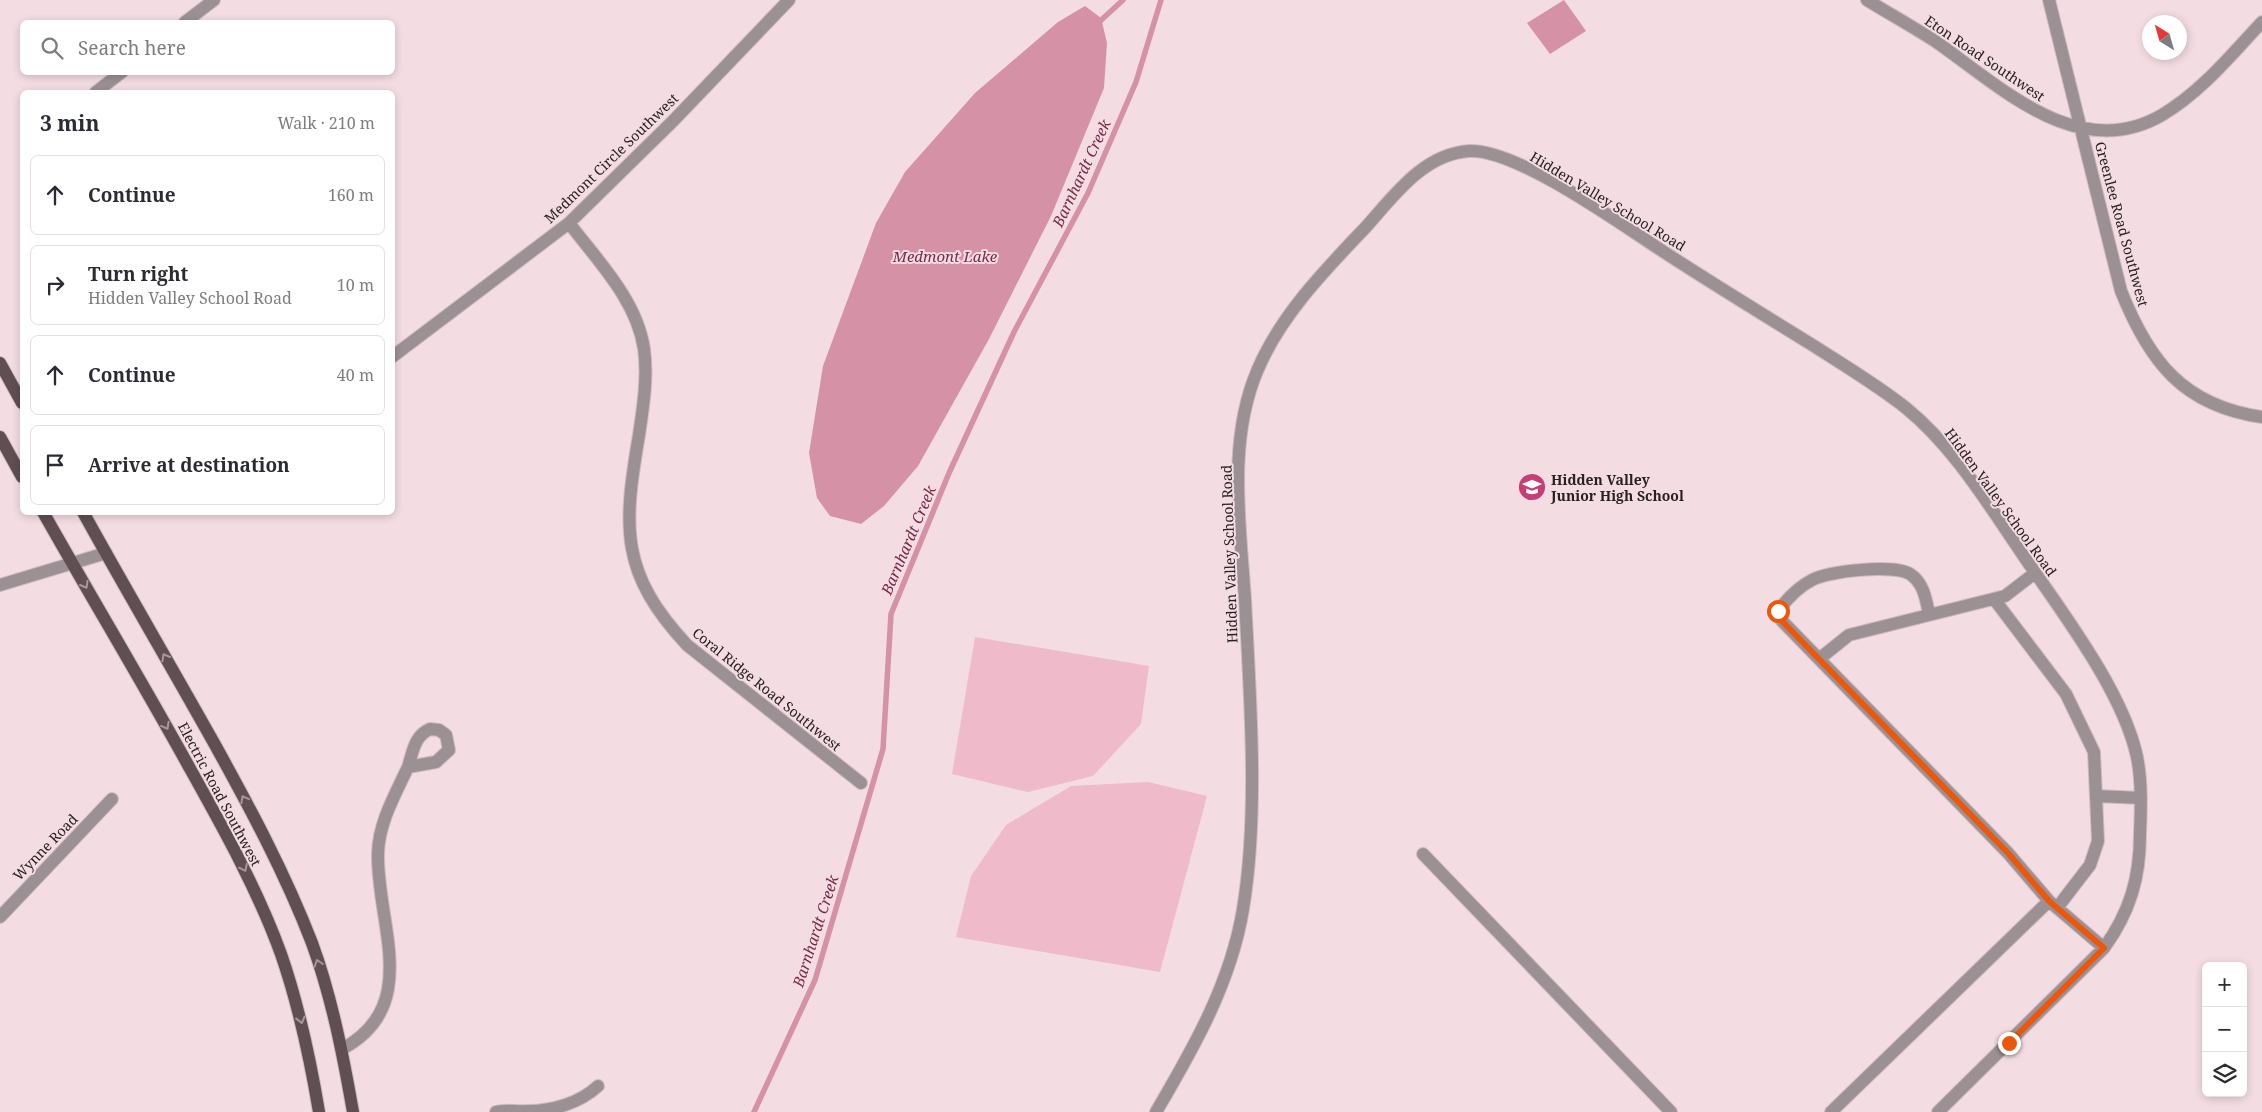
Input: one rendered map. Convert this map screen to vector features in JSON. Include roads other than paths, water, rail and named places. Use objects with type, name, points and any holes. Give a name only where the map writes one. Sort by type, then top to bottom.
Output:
[{"type":"main road","points":[[0,362],[20,399]]},
{"type":"main road","points":[[0,438],[20,473]]},
{"type":"main road","name":"Electric Road Southwest","points":[[45,515],[160,713],[230,839],[257,896],[280,954],[295,999],[309,1052],[319,1112]]},
{"type":"main road","name":"Electric Road Southwest","points":[[85,515],[254,817],[288,884],[312,945],[342,1049],[353,1112]]},
{"type":"street","points":[[188,20],[214,0]]},
{"type":"street","name":"Medmont Circle Southwest","points":[[395,355],[569,223],[673,121],[788,0]]},
{"type":"street","name":"Eton Road Southwest","points":[[1867,0],[1934,41],[2040,114],[2080,127],[2112,132],[2130,129],[2160,116],[2187,98],[2262,22]]},
{"type":"street","name":"Greenlee Road Southwest","points":[[2048,0],[2121,291],[2136,327],[2147,346],[2163,366],[2186,388],[2211,403],[2237,413],[2262,417]]},
{"type":"street","points":[[99,90],[118,75]]},
{"type":"street","name":"Hidden Valley School Road","points":[[1156,1112],[1211,1011],[1228,971],[1244,906],[1250,840],[1250,763],[1248,669],[1238,484],[1241,439],[1247,404],[1257,372],[1274,336],[1297,305],[1411,178],[1434,161],[1452,153],[1476,150],[1526,167],[1587,202],[1856,373],[1906,408],[1933,433],[1957,462],[2084,644],[2121,712],[2129,729],[2137,759],[2141,798],[2140,861],[2130,905],[2117,930],[2104,948],[1938,1112]]},
{"type":"street","name":"Coral Ridge Road Southwest","points":[[569,223],[623,295],[635,320],[644,348],[642,413],[629,505],[630,545],[637,570],[648,594],[667,623],[687,645],[861,783]]},
{"type":"street","points":[[0,585],[106,553]]},
{"type":"street","points":[[1929,614],[1924,590],[1909,574],[1884,569],[1846,571],[1812,579],[1786,599],[1778,611],[1782,621],[2008,853],[2053,904],[2104,948]]},
{"type":"street","points":[[1819,659],[1849,635],[2005,596],[2035,573]]},
{"type":"street","points":[[1830,1112],[2053,904],[2090,865],[2098,841],[2094,752],[2066,694],[1994,599]]},
{"type":"street","points":[[342,1049],[366,1033],[376,1021],[385,1002],[390,984],[391,956],[378,854],[385,817],[408,767]]},
{"type":"street","points":[[2097,796],[2141,798]]},
{"type":"street","name":"Wynne Road","points":[[0,916],[112,799]]},
{"type":"street","points":[[1423,854],[1671,1112]]},
{"type":"street","points":[[496,1112],[555,1108],[575,1102],[598,1086]]},
{"type":"water","points":[[1564,0],[1586,31],[1550,54],[1527,23]]},
{"type":"water","name":"Medmont Lake","points":[[1085,6],[1101,18],[1107,43],[1104,88],[1051,216],[989,339],[918,466],[884,506],[861,524],[830,516],[817,498],[809,453],[823,366],[876,223],[905,172],[975,93],[1058,22]]},
{"type":"waterway","points":[[1098,23],[1123,0]]},
{"type":"waterway","name":"Barnhardt Creek","points":[[754,1112],[815,980],[883,749],[891,614],[949,473],[1014,332],[1088,193],[1136,82],[1161,0]]},
{"type":"place","name":"Hidden Valley Junior High School","points":[[1532,487]]}]
